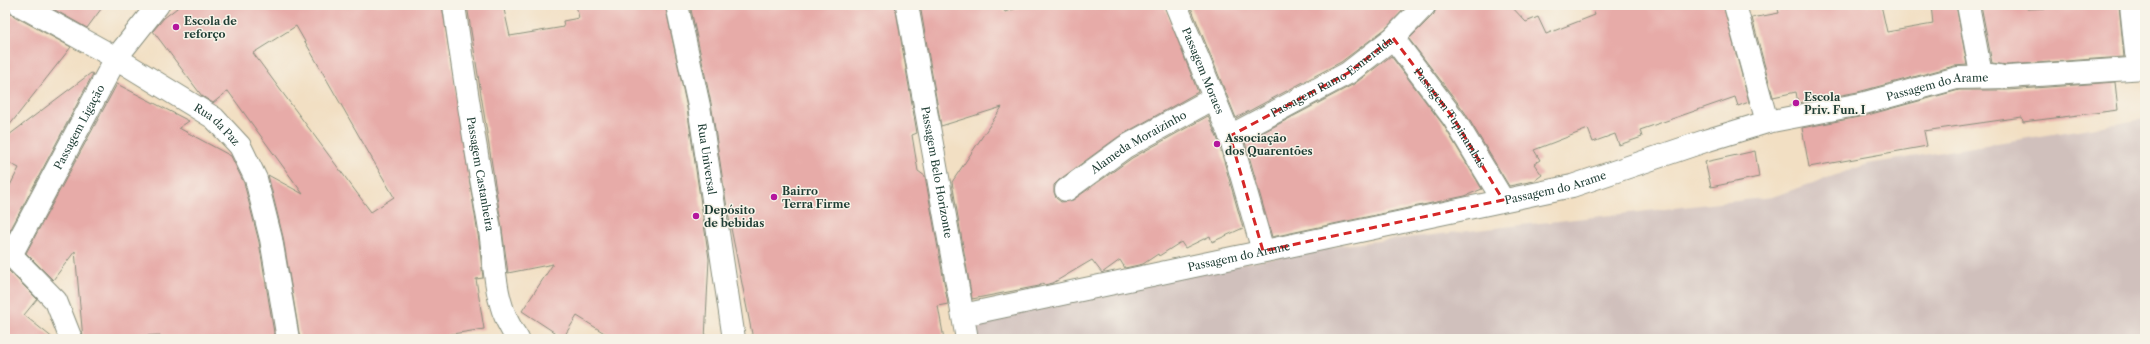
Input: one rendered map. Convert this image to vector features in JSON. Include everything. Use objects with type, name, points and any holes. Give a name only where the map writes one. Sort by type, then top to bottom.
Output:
[{"type":"street","name":"Rua da Paz","points":[[20,5],[116,58],[214,118],[240,146],[256,179],[271,239],[288,339]]},
{"type":"street","name":"Passagem Ligação","points":[[8,254],[116,58],[158,5]]},
{"type":"street","name":"Passagem Castanheira","points":[[454,5],[465,87],[490,228],[498,298],[503,315],[518,339]]},
{"type":"street","name":"Rua Universal","points":[[677,5],[699,106],[734,339]]},
{"type":"street","name":"Passagem Belo Horizonte","points":[[907,5],[967,339]]},
{"type":"street","name":"Passagem Moraes","points":[[1176,5],[1230,136],[1263,251]]},
{"type":"street","name":"Passagem Ramo Esmeralda","points":[[1230,136],[1348,73],[1393,38],[1424,5]]},
{"type":"street","points":[[1735,5],[1767,122]]},
{"type":"street","points":[[1968,5],[1981,74],[2008,77]]},
{"type":"street","points":[[2131,5],[2136,53],[2144,68]]},
{"type":"street","name":"Passagem Tupinambás","points":[[1393,38],[1454,119],[1503,200]]},
{"type":"street","name":"Passagem do Arame","points":[[963,315],[1572,186],[1708,140],[1767,122],[1860,104],[1957,78],[2008,77],[2144,68]]},
{"type":"street","name":"Alameda Moraizinho","points":[[1066,190],[1125,147],[1214,98]]},
{"type":"street","points":[[8,254],[56,301],[71,339]]},
{"type":"highlighted area","points":[[1393,38],[1454,119],[1503,200],[1263,251],[1230,136],[1348,73]]},
{"type":"shaded area","points":[[2145,119],[2145,339],[967,339],[963,317],[1343,245],[1772,197],[1868,164]]},
{"type":"building","points":[[5,5],[8,5],[9,11],[14,16],[71,47],[5,131]]},
{"type":"building","points":[[46,5],[104,5],[87,28]]},
{"type":"building","points":[[181,5],[442,5],[479,241],[483,278],[476,279],[484,329],[446,335],[445,339],[300,339],[283,237],[268,175],[303,194],[228,91],[213,103],[202,96],[153,31],[164,18]],"holes":[[[296,26],[394,197],[371,212],[253,53]]]},
{"type":"building","points":[[467,5],[503,5],[510,36],[564,27],[563,21],[579,18],[576,5],[665,5],[687,108],[709,259],[705,339],[614,339],[577,316],[563,338],[522,311],[553,264],[508,273]]},
{"type":"building","points":[[690,5],[895,5],[917,133],[912,135],[918,171],[925,176],[948,304],[938,306],[944,339],[753,339],[727,208],[711,103]]},
{"type":"building","points":[[920,5],[1002,5],[1005,12],[1026,5],[1164,5],[1198,92],[1118,137],[1059,180],[1054,185],[1056,198],[1061,202],[1073,200],[1132,158],[1208,116],[1218,140],[1243,228],[1212,242],[1210,236],[1185,248],[1181,242],[1143,264],[1125,268],[1120,260],[1102,273],[1092,260],[1053,283],[1044,285],[1043,283],[1039,286],[972,299],[952,182],[1002,107],[941,126]]},
{"type":"building","points":[[1190,5],[1408,5],[1385,29],[1341,62],[1236,118]]},
{"type":"building","points":[[1437,5],[1510,5],[1526,22],[1538,17],[1546,34],[1595,15],[1591,5],[1723,5],[1749,102],[1738,106],[1735,97],[1640,130],[1642,137],[1619,145],[1615,134],[1593,142],[1588,129],[1534,150],[1540,160],[1534,164],[1542,175],[1534,181],[1509,186],[1464,111],[1409,39],[1434,14]]},
{"type":"building","points":[[1777,5],[1881,5],[1887,32],[1933,24],[1931,5],[1956,5],[1967,65],[1954,66],[1858,92],[1798,103],[1796,92],[1773,97],[1752,18],[1779,13]]},
{"type":"building","points":[[1981,5],[2026,5],[2027,9],[2119,5],[2124,57],[2007,65],[1992,63]]},
{"type":"building","points":[[1391,56],[1444,126],[1482,189],[1465,196],[1272,237],[1245,142],[1354,84]]},
{"type":"building","points":[[91,73],[93,74],[5,240],[5,195],[19,168],[5,161],[5,138]]},
{"type":"building","points":[[2115,82],[2118,110],[2023,122],[2022,117],[1924,131],[1927,146],[1809,167],[1802,128],[1864,116],[1959,90],[2008,90]]},
{"type":"building","points":[[117,84],[189,121],[179,128],[231,156],[244,183],[259,242],[275,339],[160,339],[160,335],[83,339],[75,251],[53,280],[26,253]]},
{"type":"building","points":[[1755,151],[1759,177],[1711,187],[1705,162]]},
{"type":"building","points":[[5,267],[37,299],[24,315],[54,339],[5,339]]},
{"type":"place","name":"Escola de reforço","points":[[176,27]]},
{"type":"place","name":"Escola Priv. Fun. I","points":[[1796,103]]},
{"type":"place","name":"Associação dos Quarentões","points":[[1217,144]]},
{"type":"place","name":"Bairro Terra Firme","points":[[774,197]]},
{"type":"place","name":"Depósito de bebidas","points":[[696,216]]}]
